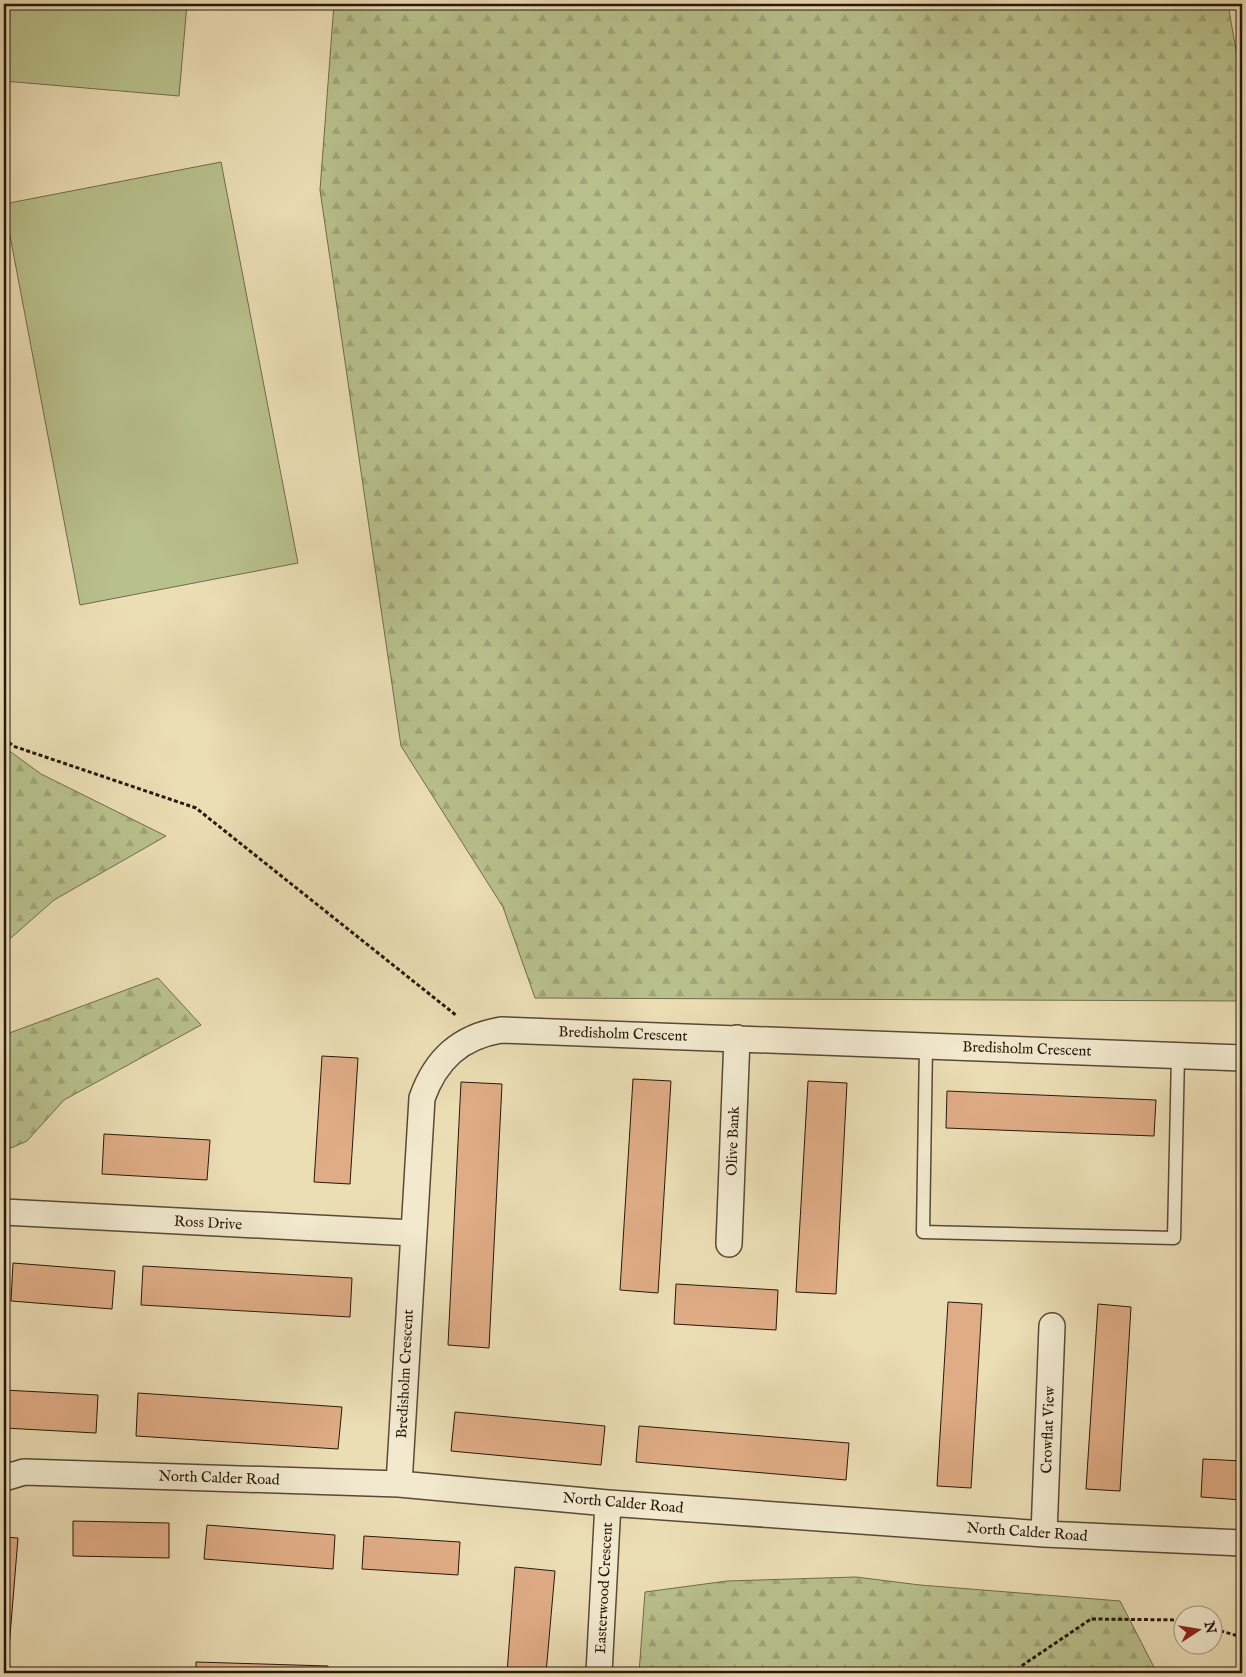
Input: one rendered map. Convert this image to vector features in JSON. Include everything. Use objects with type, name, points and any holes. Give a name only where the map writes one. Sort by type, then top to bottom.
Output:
[{"type":"street","name":"Bredisholm Crescent","points":[[399,1484],[422,1098],[434,1070],[443,1058],[457,1046],[477,1035],[501,1030],[1242,1058]]},
{"type":"street","name":"Olive Bank","points":[[728,1244],[737,1038]]},
{"type":"street","name":"Ross Drive","points":[[4,1212],[413,1233]]},
{"type":"street","name":"Crowflat View","points":[[1044,1534],[1052,1326]]},
{"type":"street","name":"North Calder Road","points":[[4,1478],[24,1472],[399,1484],[608,1503],[1044,1534],[1242,1543]]},
{"type":"street","name":"Easterwood Crescent","points":[[599,1673],[608,1503]]},
{"type":"lane","points":[[926,1045],[923,1232],[1174,1238],[1178,1055]]},
{"type":"path","points":[[4,738],[13,746],[196,808],[445,1005],[477,1035]]},
{"type":"path","points":[[1011,1673],[1092,1619],[1174,1620]]},
{"type":"path","points":[[1224,1632],[1242,1637]]},
{"type":"green space","points":[[4,4],[187,4],[179,96],[4,81]]},
{"type":"green space","points":[[334,4],[1228,4],[1242,85],[1242,1001],[535,998],[503,907],[401,746],[320,190]]},
{"type":"green space","points":[[221,162],[298,563],[80,605],[4,204]]},
{"type":"green space","points":[[4,747],[41,774],[166,836],[54,900],[4,944]]},
{"type":"green space","points":[[158,978],[201,1025],[64,1100],[27,1141],[4,1151],[4,1035]]},
{"type":"green space","points":[[856,1577],[920,1585],[1120,1601],[1157,1673],[639,1673],[645,1592],[727,1581]]},
{"type":"building","points":[[322,1056],[358,1058],[350,1184],[314,1182]]},
{"type":"building","points":[[633,1079],[671,1081],[658,1293],[620,1290]]},
{"type":"building","points":[[808,1081],[847,1083],[836,1294],[796,1292]]},
{"type":"building","points":[[461,1082],[502,1084],[489,1348],[448,1345]]},
{"type":"building","points":[[947,1091],[1156,1100],[1154,1136],[946,1128]]},
{"type":"building","points":[[1242,1131],[1242,1310],[1237,1310]]},
{"type":"building","points":[[104,1134],[210,1140],[207,1180],[102,1174]]},
{"type":"building","points":[[13,1263],[115,1271],[112,1309],[11,1301]]},
{"type":"building","points":[[143,1266],[352,1278],[350,1317],[141,1305]]},
{"type":"building","points":[[676,1284],[778,1290],[776,1330],[674,1324]]},
{"type":"building","points":[[948,1302],[982,1304],[971,1488],[937,1486]]},
{"type":"building","points":[[1098,1304],[1131,1307],[1120,1491],[1086,1489]]},
{"type":"building","points":[[4,1390],[98,1395],[96,1433],[4,1428]]},
{"type":"building","points":[[138,1393],[342,1407],[338,1449],[136,1436]]},
{"type":"building","points":[[455,1412],[605,1426],[601,1465],[451,1451]]},
{"type":"building","points":[[639,1426],[849,1443],[846,1480],[636,1462]]},
{"type":"building","points":[[1203,1459],[1242,1461],[1242,1500],[1201,1497]]},
{"type":"building","points":[[73,1521],[169,1523],[169,1558],[73,1556]]},
{"type":"building","points":[[207,1525],[335,1535],[333,1569],[204,1559]]},
{"type":"building","points":[[364,1536],[460,1542],[458,1575],[362,1569]]},
{"type":"building","points":[[4,1537],[18,1538],[7,1673],[4,1673]]},
{"type":"building","points":[[515,1567],[555,1571],[546,1673],[507,1673]]},
{"type":"building","points":[[196,1662],[328,1666],[328,1673],[196,1673]]}]
